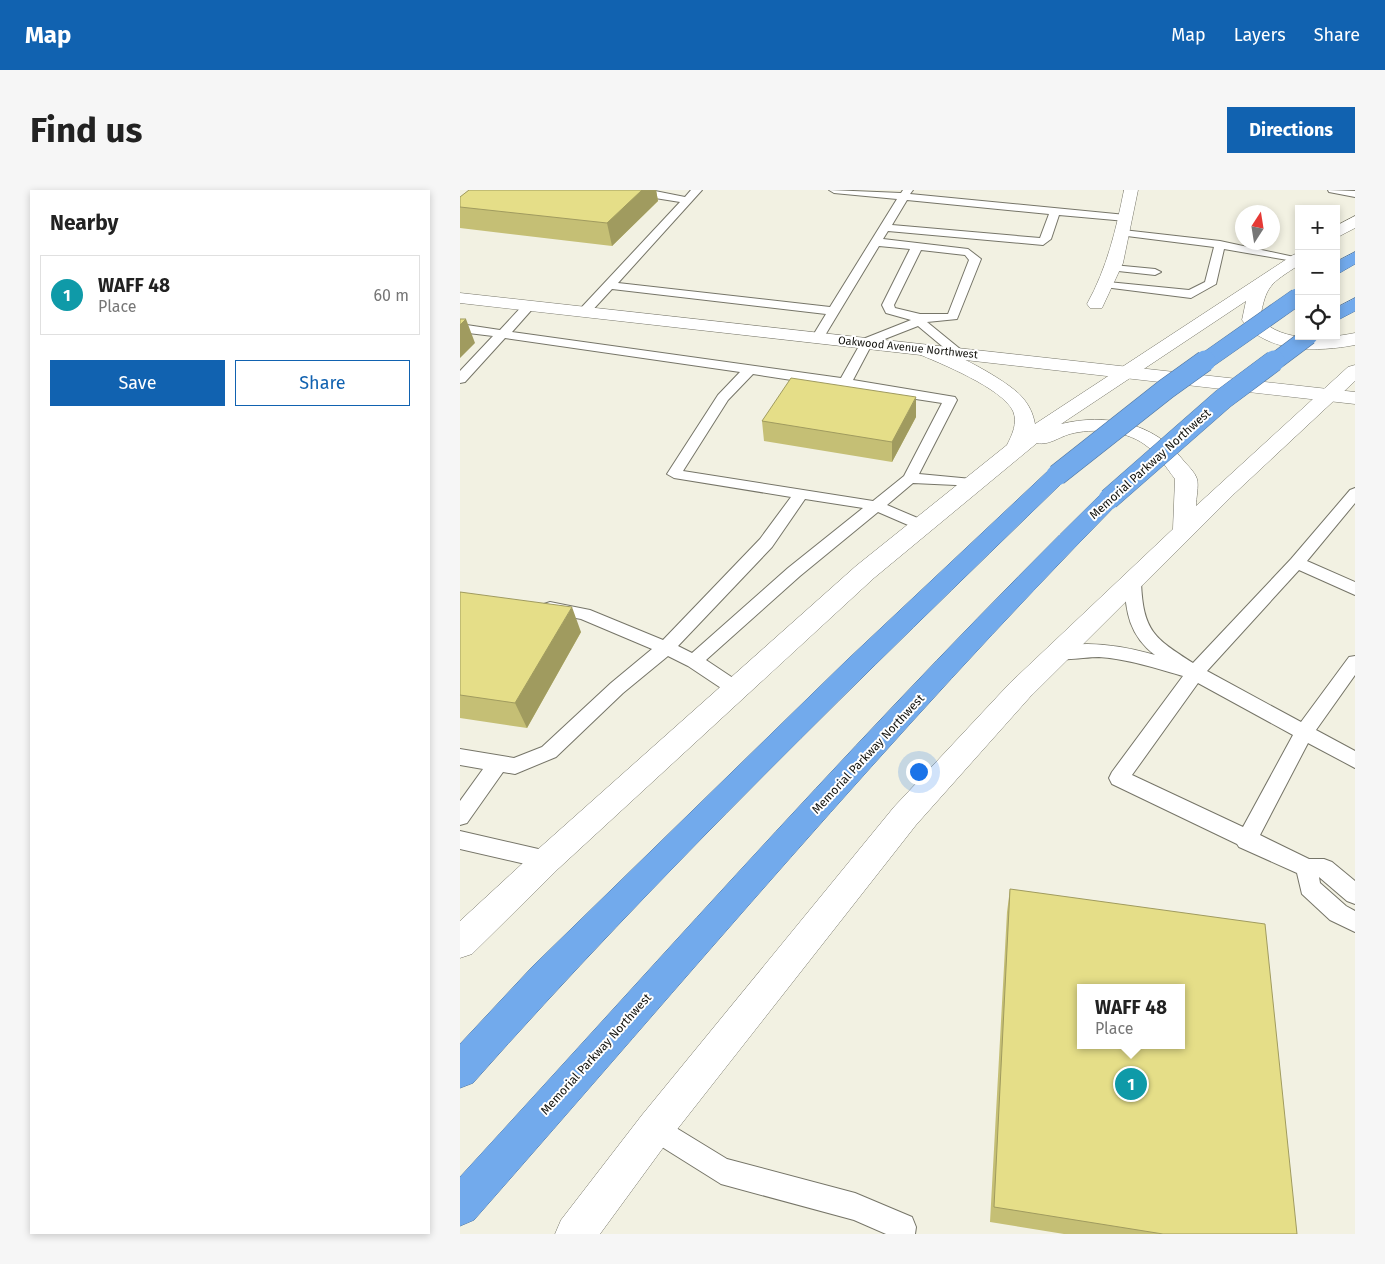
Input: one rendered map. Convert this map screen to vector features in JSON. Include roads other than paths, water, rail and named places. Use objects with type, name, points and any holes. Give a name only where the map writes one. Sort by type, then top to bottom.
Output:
[{"type":"highway","points":[[1340,267],[1355,257]]},
{"type":"highway","points":[[460,1070],[544,978],[842,680],[1057,475],[1166,389],[1295,298]]},
{"type":"highway","name":"Memorial Parkway Northwest","points":[[460,1211],[471,1193],[838,786],[1032,577],[1110,499],[1223,399],[1303,340]]},
{"type":"main road","points":[[1096,304],[1108,284],[1113,268],[1123,232],[1131,190]]},
{"type":"main road","points":[[1340,231],[1355,221]]},
{"type":"main road","points":[[460,943],[547,860],[865,572],[972,484],[1057,416],[1295,260]]},
{"type":"main road","points":[[1270,276],[1256,294],[1251,320],[1268,335],[1292,340],[1336,344],[1355,340]]},
{"type":"main road","name":"Oakwood Avenue Northwest","points":[[460,298],[1342,396]]},
{"type":"main road","points":[[923,349],[987,378],[1010,395],[1020,406],[1026,423],[1016,450]]},
{"type":"main road","points":[[575,1234],[655,1128],[892,830],[1020,690],[1133,582],[1227,488],[1342,396],[1355,371]]},
{"type":"main road","points":[[1016,450],[1065,428],[1095,424],[1133,431],[1152,440],[1172,460],[1186,479],[1184,530]]},
{"type":"lane","points":[[640,190],[659,196],[688,200]]},
{"type":"lane","points":[[584,312],[697,190]]},
{"type":"lane","points":[[834,190],[906,193],[1055,211],[1123,232],[1219,250],[1267,252],[1295,259]]},
{"type":"lane","points":[[1333,190],[1355,194]]},
{"type":"lane","points":[[818,337],[906,193]]},
{"type":"lane","points":[[885,228],[1043,242],[1046,239],[1055,211]]},
{"type":"lane","points":[[1123,232],[1160,249]]},
{"type":"lane","points":[[876,242],[918,246],[968,252],[975,259],[952,316],[942,319],[920,319],[894,312],[888,305],[918,246]]},
{"type":"lane","points":[[1199,253],[1219,250]]},
{"type":"lane","points":[[1108,284],[1191,294],[1210,284],[1219,250]]},
{"type":"lane","points":[[1113,268],[1155,272]]},
{"type":"lane","points":[[1196,277],[1212,279]]},
{"type":"lane","points":[[609,285],[834,311]]},
{"type":"lane","points":[[460,379],[529,306]]},
{"type":"lane","points":[[845,383],[867,342],[920,319]]},
{"type":"lane","points":[[920,319],[959,353]]},
{"type":"lane","points":[[460,328],[748,371],[845,383],[950,400],[910,478],[794,572],[694,661]]},
{"type":"lane","points":[[748,371],[723,398],[674,474],[877,506],[921,526]]},
{"type":"lane","points":[[910,478],[972,484]]},
{"type":"lane","points":[[1355,493],[1298,563],[1195,673],[1120,778],[1246,841],[1306,868],[1324,868],[1355,894]]},
{"type":"lane","points":[[460,756],[515,766],[549,752],[618,688],[666,648],[721,588],[766,543],[800,495]]},
{"type":"lane","points":[[1298,563],[1355,589]]},
{"type":"lane","points":[[1133,582],[1132,607],[1137,623],[1154,646],[1195,673],[1337,752],[1355,760]]},
{"type":"lane","points":[[536,606],[584,614],[666,648],[694,661],[736,689]]},
{"type":"lane","points":[[1058,653],[1097,651],[1129,654],[1195,673]]},
{"type":"lane","points":[[1246,841],[1304,732],[1355,662]]},
{"type":"lane","points":[[460,817],[498,763]]},
{"type":"lane","points":[[460,840],[547,860]]},
{"type":"lane","points":[[1306,868],[1310,886],[1338,914],[1355,922]]},
{"type":"lane","points":[[655,1128],[721,1171],[855,1207],[902,1227],[902,1234]]},
{"type":"place","name":"WAFF 48","points":[[1131,1084]]}]
